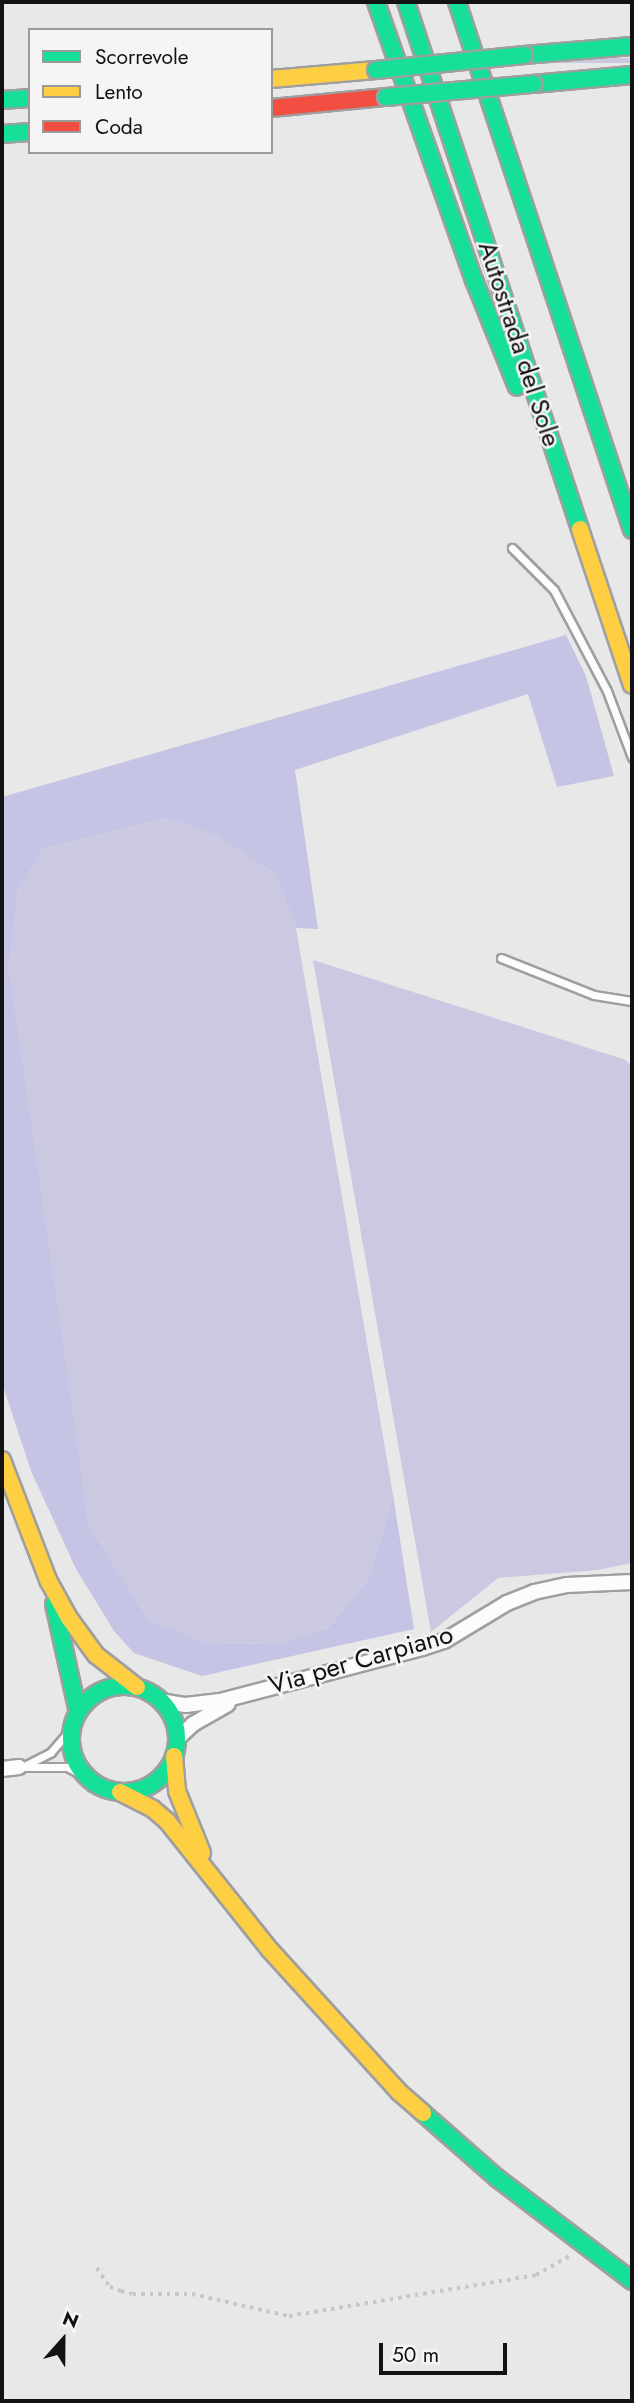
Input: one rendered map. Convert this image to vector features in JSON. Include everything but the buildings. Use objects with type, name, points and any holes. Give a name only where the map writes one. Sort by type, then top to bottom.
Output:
[{"type":"main road","points":[[376,2],[474,280],[598,585]]},
{"type":"main road","name":"Autostrada del Sole","points":[[406,2],[632,685]]},
{"type":"main road","name":"Autostrada del Sole","points":[[457,2],[534,227],[632,530]]},
{"type":"main road","points":[[471,2],[534,227]]},
{"type":"main road","points":[[273,79],[632,46]]},
{"type":"main road","points":[[273,108],[632,75]]},
{"type":"main road","points":[[2,100],[28,98]]},
{"type":"main road","points":[[2,134],[28,132]]},
{"type":"main road","points":[[2,1460],[48,1580],[69,1618],[96,1655],[138,1688],[160,1701],[169,1712],[177,1739],[174,1756],[177,1791],[183,1813],[227,1896]]},
{"type":"main road","points":[[48,1580],[78,1712]]},
{"type":"main road","points":[[138,1688],[121,1686],[104,1689],[89,1698],[78,1712],[71,1729],[71,1746],[85,1783],[103,1787],[113,1794],[153,1809],[167,1821],[308,1995],[399,2092],[497,2178],[632,2281]]},
{"type":"main road","points":[[113,1794],[137,1790],[153,1783],[166,1771],[174,1756]]},
{"type":"street","name":"Via per Carpiano","points":[[160,1701],[198,1704],[248,1694],[444,1641],[507,1603],[534,1592],[567,1585],[632,1582]]},
{"type":"street","name":"Via per Carpiano","points":[[177,1739],[193,1724],[248,1694]]},
{"type":"street","points":[[2,1769],[19,1767]]},
{"type":"lane","points":[[512,548],[554,590],[607,691],[632,757]]},
{"type":"lane","points":[[501,958],[594,995],[632,1001]]},
{"type":"lane","points":[[19,1767],[51,1752],[71,1729]]},
{"type":"lane","points":[[19,1767],[67,1768],[85,1783]]},
{"type":"path","points":[[85,1783],[113,1794]]},
{"type":"path","points":[[97,2268],[110,2287],[132,2294],[192,2294],[289,2316],[536,2275],[565,2260],[581,2243]]},
{"type":"shaded area","points":[[559,58],[632,58],[632,63],[559,63]]},
{"type":"shaded area","points":[[566,635],[586,676],[614,776],[557,787],[528,694],[295,770],[318,929],[296,928],[275,874],[214,835],[166,818],[43,849],[18,891],[9,970],[89,1525],[148,1619],[211,1644],[281,1643],[328,1628],[369,1578],[393,1495],[414,1629],[202,1676],[134,1653],[114,1631],[76,1569],[31,1471],[2,1383],[2,797]]},
{"type":"shaded area","points":[[166,818],[214,835],[275,874],[296,928],[393,1495],[369,1578],[328,1628],[281,1643],[211,1644],[148,1619],[89,1525],[35,1166],[9,970],[18,891],[43,849]]},
{"type":"shaded area","points":[[313,960],[626,1060],[632,1068],[632,1563],[598,1570],[498,1578],[431,1632]]},
{"type":"traffic: fast","points":[[376,2],[474,280],[517,387]]},
{"type":"traffic: fast","points":[[406,2],[580,529]]},
{"type":"traffic: fast","points":[[457,2],[632,530]]},
{"type":"traffic: fast","points":[[524,55],[632,46]]},
{"type":"traffic: fast","points":[[376,70],[524,55]]},
{"type":"traffic: fast","points":[[533,84],[632,75]]},
{"type":"traffic: fast","points":[[386,97],[533,84]]},
{"type":"traffic: fast","points":[[2,100],[28,98]]},
{"type":"traffic: fast","points":[[2,134],[28,132]]},
{"type":"traffic: fast","points":[[54,1604],[78,1712]]},
{"type":"traffic: fast","points":[[124,1686],[144,1690],[161,1702],[173,1719],[177,1739],[173,1759],[161,1776],[144,1788],[124,1792],[104,1788],[87,1776],[75,1759],[71,1739],[75,1719],[87,1702],[104,1690],[124,1686]]},
{"type":"traffic: fast","points":[[423,2113],[497,2178],[632,2281]]},
{"type":"traffic: slow","points":[[273,79],[376,70]]},
{"type":"traffic: slow","points":[[580,529],[632,685]]},
{"type":"traffic: slow","points":[[2,1460],[48,1580],[69,1618],[96,1655],[137,1687]]},
{"type":"traffic: slow","points":[[174,1756],[177,1791],[202,1853]]},
{"type":"traffic: slow","points":[[120,1792],[153,1809],[167,1821],[270,1950],[399,2092],[423,2113]]},
{"type":"traffic: jam","points":[[273,108],[386,97]]}]
